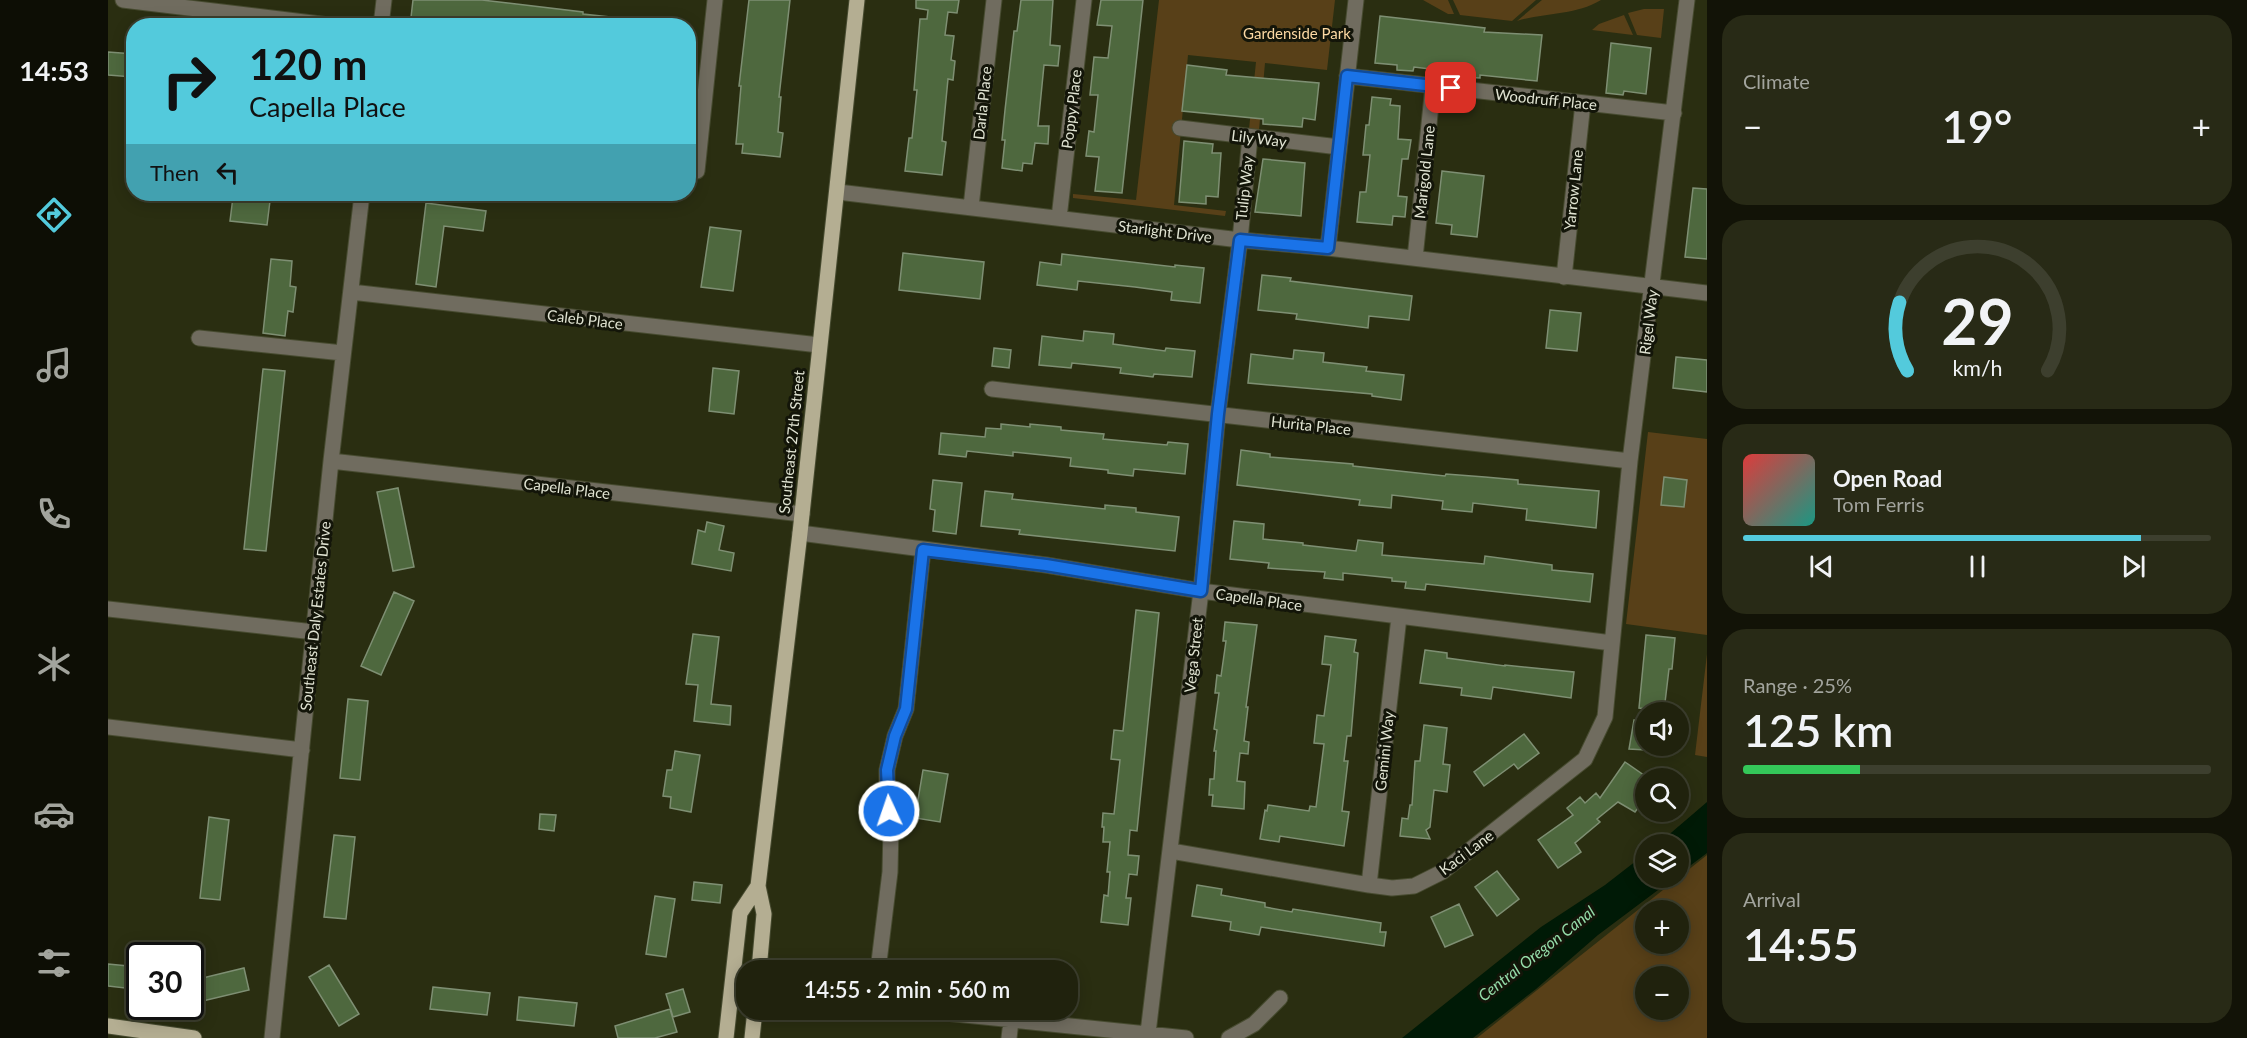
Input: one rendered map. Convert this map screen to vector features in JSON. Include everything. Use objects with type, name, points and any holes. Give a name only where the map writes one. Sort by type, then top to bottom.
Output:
[{"type":"main road","name":"Southeast 27th Street","points":[[760,960],[764,914],[758,886],[800,533],[857,0]]},
{"type":"main road","name":"Southeast 27th Street","points":[[726,1038],[740,913],[758,886]]},
{"type":"main road","points":[[752,1038],[753,1020]]},
{"type":"main road","points":[[108,1026],[194,1038]]},
{"type":"street","points":[[123,0],[271,18]]},
{"type":"street","points":[[382,18],[384,0]]},
{"type":"street","points":[[696,148],[715,0]]},
{"type":"street","name":"Darla Place","points":[[971,207],[993,0]]},
{"type":"street","name":"Poppy Place","points":[[1059,218],[1084,0]]},
{"type":"street","points":[[1328,248],[1356,0]]},
{"type":"street","name":"Rigel Way","points":[[1612,643],[1630,461],[1687,0]]},
{"type":"street","name":"Woodruff Place","points":[[1347,76],[1674,113]]},
{"type":"street","name":"Marigold Lane","points":[[1415,258],[1433,86]]},
{"type":"street","name":"Yarrow Lane","points":[[1564,277],[1582,103]]},
{"type":"street","name":"Lily Way","points":[[1180,128],[1339,147]]},
{"type":"street","name":"Tulip Way","points":[[1240,240],[1250,136]]},
{"type":"street","name":"Starlight Drive","points":[[838,192],[1707,293]]},
{"type":"street","name":"Southeast Daly Estates Drive","points":[[272,1038],[331,461],[361,201]]},
{"type":"street","name":"Vega Street","points":[[1148,1033],[1171,851],[1201,591],[1218,414],[1240,240]]},
{"type":"street","name":"Caleb Place","points":[[351,292],[819,345]]},
{"type":"street","points":[[199,338],[343,353]]},
{"type":"street","name":"Hurita Place","points":[[992,389],[1630,461]]},
{"type":"street","name":"Capella Place","points":[[331,461],[802,514]]},
{"type":"street","name":"Capella Place","points":[[800,533],[1046,565],[1201,591],[1612,643]]},
{"type":"street","points":[[879,960],[890,872],[891,826],[887,770],[895,736],[906,709],[923,550]]},
{"type":"street","points":[[108,609],[314,632]]},
{"type":"street","name":"Gemini Way","points":[[1369,885],[1399,617]]},
{"type":"street","name":"Kaci Lane","points":[[1171,851],[1369,885],[1392,888],[1414,886],[1442,872],[1585,759],[1605,717],[1612,643]]},
{"type":"street","points":[[108,727],[302,750]]},
{"type":"street","points":[[1228,1038],[1254,1024],[1280,998]]},
{"type":"street","points":[[1002,1020],[1186,1038]]},
{"type":"street","points":[[1009,1038],[1011,1021]]},
{"type":"green space","name":"Gardenside Park","points":[[1159,0],[1335,0],[1327,70],[1265,63],[1259,130],[1249,129],[1256,62],[1188,55],[1174,205],[1226,211],[1225,216],[1073,198],[1073,194],[1136,200]]},
{"type":"green space","points":[[1423,0],[1448,0],[1454,14],[1448,14]]},
{"type":"green space","points":[[1453,0],[1536,0],[1512,21],[1460,15]]},
{"type":"green space","points":[[1542,0],[1601,0],[1581,9],[1517,21]]},
{"type":"green space","points":[[1644,9],[1664,9],[1661,38],[1637,35],[1628,13]]},
{"type":"green space","points":[[1624,15],[1633,35],[1592,30],[1599,24]]},
{"type":"green space","points":[[1648,432],[1707,439],[1707,635],[1626,624]]},
{"type":"green space","points":[[1707,654],[1707,757],[1695,755]]},
{"type":"green space","points":[[1707,855],[1707,1038],[1477,1038],[1635,912],[1635,954],[1689,954],[1689,900],[1650,900],[1666,888],[1689,888],[1689,869]]},
{"type":"water","points":[[1707,802],[1707,853],[1689,866],[1689,834],[1670,834],[1684,822],[1689,822],[1689,817]]},
{"type":"water","name":"Central Oregon Canal","points":[[1635,862],[1635,888],[1661,888],[1645,900],[1635,900],[1635,907],[1473,1038],[1402,1038],[1541,927],[1605,885]]},
{"type":"building","points":[[413,0],[482,0],[610,17],[610,18],[411,18]]},
{"type":"building","points":[[749,0],[790,0],[779,97],[781,97],[778,132],[783,133],[780,157],[742,153],[743,144],[736,144],[741,86],[739,86]]},
{"type":"building","points":[[916,0],[959,0],[957,13],[948,12],[945,35],[954,36],[951,60],[955,61],[953,80],[948,79],[942,141],[946,142],[942,175],[905,171],[909,138],[912,138],[917,90],[914,90],[920,19],[927,19],[928,10],[916,8]]},
{"type":"building","points":[[1021,0],[1053,0],[1050,45],[1060,46],[1058,66],[1044,65],[1038,126],[1049,126],[1048,144],[1035,143],[1032,164],[1023,163],[1022,171],[1002,168],[1005,110],[1014,31],[1017,31]]},
{"type":"building","points":[[1101,0],[1143,0],[1122,193],[1095,191],[1099,157],[1086,156],[1089,131],[1094,132],[1098,95],[1090,95],[1094,57],[1108,58],[1112,26],[1097,25]]},
{"type":"building","points":[[1380,16],[1485,28],[1484,32],[1542,35],[1537,81],[1480,75],[1480,78],[1463,77],[1463,73],[1414,67],[1413,71],[1397,70],[1397,65],[1375,63]]},
{"type":"building","points":[[1611,43],[1651,48],[1646,94],[1624,91],[1623,95],[1606,93]]},
{"type":"building","points":[[108,52],[126,53],[126,76],[108,75]]},
{"type":"building","points":[[1187,65],[1227,70],[1226,75],[1319,83],[1315,120],[1303,118],[1302,127],[1263,124],[1263,119],[1182,111]]},
{"type":"building","points":[[1372,97],[1391,99],[1390,105],[1400,106],[1398,139],[1411,140],[1408,159],[1402,159],[1398,196],[1407,197],[1405,217],[1393,216],[1392,225],[1357,222],[1360,192],[1366,192],[1370,155],[1363,155]]},
{"type":"building","points":[[1184,141],[1213,144],[1212,153],[1221,153],[1218,197],[1206,196],[1206,204],[1179,202]]},
{"type":"building","points":[[1263,159],[1305,163],[1301,216],[1255,212]]},
{"type":"building","points":[[1442,171],[1484,176],[1477,237],[1451,234],[1452,225],[1436,223]]},
{"type":"building","points":[[1693,188],[1707,189],[1707,259],[1685,257]]},
{"type":"building","points":[[232,201],[270,201],[267,225],[230,221]]},
{"type":"building","points":[[426,203],[486,211],[483,231],[444,226],[436,287],[416,284]]},
{"type":"building","points":[[710,227],[741,231],[733,291],[701,287]]},
{"type":"building","points":[[903,253],[984,262],[980,299],[899,290]]},
{"type":"building","points":[[1062,254],[1175,267],[1175,265],[1204,268],[1200,303],[1171,300],[1172,292],[1135,287],[1078,281],[1077,290],[1037,285],[1040,262],[1061,265]]},
{"type":"building","points":[[271,259],[292,261],[290,286],[296,287],[293,312],[288,311],[285,336],[263,333]]},
{"type":"building","points":[[1262,275],[1291,278],[1290,281],[1412,296],[1409,320],[1369,316],[1368,328],[1296,319],[1297,314],[1258,310]]},
{"type":"building","points":[[1550,310],[1581,313],[1577,351],[1546,348]]},
{"type":"building","points":[[1084,331],[1114,334],[1113,344],[1165,351],[1166,348],[1195,351],[1192,377],[1154,374],[1153,377],[1120,373],[1121,368],[1072,363],[1071,368],[1039,365],[1042,336],[1083,341]]},
{"type":"building","points":[[994,348],[1011,350],[1009,368],[992,366]]},
{"type":"building","points":[[1294,350],[1324,353],[1323,362],[1367,367],[1366,371],[1404,375],[1401,400],[1372,396],[1372,394],[1248,383],[1251,354],[1293,359]]},
{"type":"building","points":[[1676,357],[1707,360],[1707,392],[1673,388]]},
{"type":"building","points":[[713,368],[739,371],[734,414],[709,411]]},
{"type":"building","points":[[263,369],[285,371],[266,551],[244,549]]},
{"type":"building","points":[[1001,424],[1061,427],[1061,430],[1104,434],[1103,439],[1167,445],[1168,442],[1188,444],[1185,474],[1134,469],[1133,476],[1108,473],[1108,470],[1070,466],[1071,458],[1013,452],[1013,456],[967,451],[966,457],[939,454],[941,433],[985,437],[986,428],[1001,429]]},
{"type":"building","points":[[1241,450],[1270,454],[1270,457],[1353,464],[1353,466],[1445,476],[1446,474],[1518,480],[1518,484],[1599,491],[1596,528],[1526,520],[1527,509],[1473,503],[1472,512],[1442,509],[1443,501],[1392,495],[1391,508],[1359,505],[1360,500],[1237,485]]},
{"type":"building","points":[[1664,477],[1687,480],[1684,507],[1661,505]]},
{"type":"building","points":[[933,480],[962,483],[956,534],[933,531],[935,510],[930,509]]},
{"type":"building","points":[[398,488],[414,567],[393,571],[377,492]]},
{"type":"building","points":[[985,491],[1013,494],[1012,499],[1105,509],[1105,505],[1136,508],[1136,512],[1179,517],[1175,551],[1019,534],[1020,530],[981,526]]},
{"type":"building","points":[[1234,521],[1264,524],[1263,539],[1303,543],[1303,545],[1356,551],[1358,540],[1383,543],[1382,555],[1484,564],[1485,556],[1552,565],[1552,570],[1593,574],[1590,602],[1426,584],[1425,590],[1405,588],[1406,582],[1392,581],[1392,578],[1343,573],[1343,580],[1324,578],[1325,572],[1268,568],[1269,563],[1230,559]]},
{"type":"building","points":[[707,522],[724,526],[719,550],[734,553],[731,571],[692,564],[698,530],[705,532]]},
{"type":"building","points":[[394,592],[414,601],[381,675],[361,666]]},
{"type":"building","points":[[1136,610],[1159,613],[1137,831],[1130,830],[1128,855],[1139,856],[1137,875],[1129,874],[1126,898],[1131,898],[1128,925],[1101,922],[1104,895],[1108,896],[1110,872],[1107,872],[1110,842],[1103,842],[1104,827],[1102,827],[1103,813],[1114,814],[1120,760],[1111,759],[1114,730],[1123,731]]},
{"type":"building","points":[[1225,622],[1257,625],[1246,707],[1248,707],[1244,741],[1249,742],[1248,754],[1240,753],[1237,781],[1245,782],[1244,809],[1212,806],[1213,795],[1209,795],[1210,779],[1214,779],[1217,730],[1214,729],[1219,693],[1215,693],[1217,675],[1221,676],[1226,641],[1223,641]]},
{"type":"building","points":[[693,634],[719,637],[711,704],[731,706],[730,725],[694,721],[698,685],[686,684]]},
{"type":"building","points":[[1646,635],[1675,638],[1665,702],[1640,702]]},
{"type":"building","points":[[1325,636],[1356,640],[1354,652],[1358,653],[1351,736],[1347,736],[1344,761],[1348,761],[1342,811],[1349,812],[1344,846],[1280,836],[1279,842],[1260,839],[1268,805],[1309,811],[1310,806],[1316,807],[1324,744],[1314,743],[1317,715],[1324,716],[1331,665],[1322,664]]},
{"type":"building","points":[[1425,650],[1447,653],[1447,658],[1574,672],[1571,698],[1493,687],[1491,699],[1461,695],[1462,688],[1420,683]]},
{"type":"building","points":[[348,699],[368,701],[360,780],[340,778]]},
{"type":"building","points":[[1634,720],[1635,720],[1635,749],[1629,749]]},
{"type":"building","points":[[1424,725],[1447,728],[1443,764],[1450,765],[1447,792],[1434,790],[1430,827],[1426,830],[1430,839],[1400,836],[1402,818],[1408,819],[1410,805],[1412,805],[1415,761],[1420,761]]},
{"type":"building","points":[[1524,734],[1539,753],[1518,769],[1514,764],[1484,786],[1474,772]]},
{"type":"building","points":[[675,751],[700,755],[691,812],[670,808],[671,797],[663,796],[667,770],[672,770]]},
{"type":"building","points":[[1625,762],[1635,769],[1635,812],[1618,802],[1597,819],[1600,822],[1575,843],[1581,852],[1558,868],[1538,840],[1573,815],[1567,808],[1580,797],[1585,803],[1596,793],[1600,798]]},
{"type":"building","points":[[923,770],[948,774],[940,822],[915,818]]},
{"type":"building","points":[[540,814],[556,815],[554,831],[539,829]]},
{"type":"building","points":[[209,817],[229,820],[220,900],[200,898]]},
{"type":"building","points":[[334,835],[355,837],[346,919],[324,917]]},
{"type":"building","points":[[1497,871],[1519,899],[1497,916],[1475,887]]},
{"type":"building","points":[[694,882],[722,885],[720,903],[692,900]]},
{"type":"building","points":[[1197,885],[1222,889],[1221,895],[1265,903],[1265,907],[1292,912],[1293,909],[1381,923],[1380,932],[1386,932],[1384,946],[1261,927],[1259,935],[1230,930],[1231,922],[1192,916]]},
{"type":"building","points":[[655,896],[675,899],[666,957],[646,954]]},
{"type":"building","points":[[1459,904],[1473,935],[1445,947],[1431,917]]},
{"type":"building","points":[[108,964],[126,966],[125,988],[108,986]]},
{"type":"building","points":[[329,965],[359,1014],[339,1026],[309,977]]},
{"type":"building","points":[[244,968],[249,990],[204,1001],[204,978]]},
{"type":"building","points":[[433,987],[490,993],[487,1015],[430,1009]]},
{"type":"building","points":[[683,989],[690,1012],[673,1017],[666,994]]},
{"type":"building","points":[[519,997],[577,1003],[574,1026],[517,1020]]},
{"type":"building","points":[[670,1009],[677,1032],[655,1038],[618,1038],[615,1026]]},
{"type":"route","points":[[889,811],[887,770],[895,736],[906,709],[923,550],[1046,565],[1201,591],[1218,414],[1240,240],[1328,248],[1347,76],[1451,88]]}]
